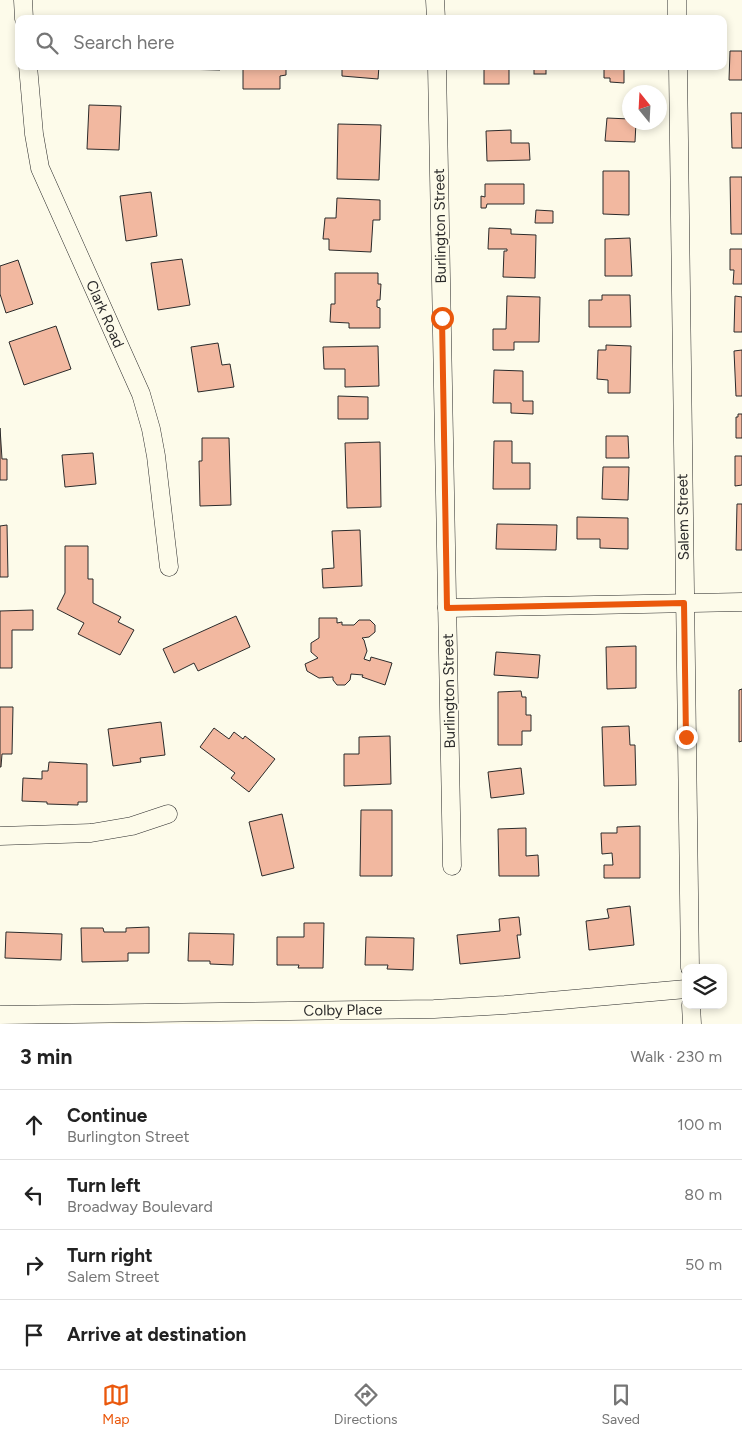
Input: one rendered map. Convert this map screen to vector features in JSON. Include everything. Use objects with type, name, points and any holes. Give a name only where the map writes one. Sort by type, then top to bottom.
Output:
[{"type":"street","points":[[23,0],[24,15]]},
{"type":"street","points":[[435,0],[436,15]]},
{"type":"street","points":[[677,0],[677,15]]},
{"type":"street","name":"Clark Road","points":[[28,70],[34,134],[40,168],[141,394],[151,429],[169,567]]},
{"type":"street","name":"Burlington Street","points":[[437,70],[452,866]]},
{"type":"street","name":"Salem Street","points":[[678,70],[690,964]]},
{"type":"street","points":[[447,608],[742,602]]},
{"type":"street","points":[[0,836],[91,834],[132,826],[168,814]]},
{"type":"street","name":"Colby Place","points":[[0,1015],[434,1009],[505,1005],[682,988]]},
{"type":"street","points":[[691,1009],[692,1024]]},
{"type":"building","points":[[730,51],[742,51],[742,80],[729,80]]},
{"type":"building","points":[[243,70],[286,70],[286,75],[280,76],[280,89],[243,89]]},
{"type":"building","points":[[342,70],[379,70],[378,79],[342,76]]},
{"type":"building","points":[[484,70],[509,70],[509,84],[484,84]]},
{"type":"building","points":[[534,70],[546,70],[546,74],[534,74]]},
{"type":"building","points":[[604,70],[624,70],[624,83],[610,82],[610,78],[604,78]]},
{"type":"building","points":[[89,105],[121,106],[119,150],[87,149]]},
{"type":"building","points":[[731,113],[742,113],[742,148],[732,148]]},
{"type":"building","points":[[607,118],[622,119],[622,130],[636,130],[635,142],[605,141]]},
{"type":"building","points":[[338,124],[381,125],[379,180],[337,179]]},
{"type":"building","points":[[511,130],[511,143],[529,143],[530,160],[487,161],[486,131]]},
{"type":"building","points":[[603,171],[629,171],[629,215],[603,214]]},
{"type":"building","points":[[730,177],[742,177],[742,234],[731,234]]},
{"type":"building","points":[[485,184],[524,184],[524,204],[487,204],[486,208],[481,208],[481,196],[485,197]]},
{"type":"building","points":[[151,192],[157,236],[126,241],[120,196]]},
{"type":"building","points":[[337,198],[380,200],[380,220],[373,220],[371,252],[329,250],[329,239],[323,239],[325,218],[336,218]]},
{"type":"building","points":[[536,210],[553,211],[553,223],[535,223]]},
{"type":"building","points":[[489,228],[511,229],[511,234],[536,235],[535,278],[503,277],[504,251],[507,251],[507,249],[488,249]]},
{"type":"building","points":[[630,238],[632,276],[605,276],[605,239]]},
{"type":"building","points":[[730,249],[742,249],[742,284],[733,284],[734,270],[730,270]]},
{"type":"building","points":[[182,259],[190,305],[158,310],[151,263]]},
{"type":"building","points":[[18,260],[33,304],[6,313],[0,294],[0,266]]},
{"type":"building","points":[[335,273],[378,273],[378,284],[381,284],[380,300],[377,300],[377,307],[380,308],[380,328],[349,328],[349,323],[330,322],[331,304],[335,304]]},
{"type":"building","points":[[602,295],[630,295],[631,327],[589,327],[589,300],[602,300]]},
{"type":"building","points":[[507,296],[540,297],[539,342],[514,342],[514,350],[493,350],[493,329],[506,329]]},
{"type":"building","points":[[735,296],[742,297],[742,332],[734,332]]},
{"type":"building","points":[[56,326],[71,369],[24,385],[9,342]]},
{"type":"building","points":[[218,343],[222,365],[230,364],[234,387],[198,392],[191,347]]},
{"type":"building","points":[[606,345],[631,346],[630,393],[608,393],[608,380],[597,379],[598,350],[606,350]]},
{"type":"building","points":[[378,346],[379,386],[345,387],[345,369],[324,369],[323,347]]},
{"type":"building","points":[[742,350],[742,396],[736,396],[734,351]]},
{"type":"building","points":[[494,370],[523,371],[523,401],[533,401],[533,414],[511,413],[511,403],[493,403]]},
{"type":"building","points":[[338,396],[368,397],[368,419],[338,419]]},
{"type":"building","points":[[738,414],[742,414],[742,438],[736,438],[736,417],[738,417]]},
{"type":"building","points":[[0,428],[2,459],[7,459],[7,480],[0,480]]},
{"type":"building","points":[[606,436],[628,436],[629,458],[606,458]]},
{"type":"building","points":[[202,438],[229,438],[231,505],[200,506],[199,461],[202,461]]},
{"type":"building","points":[[494,441],[512,441],[512,463],[530,463],[530,489],[493,489]]},
{"type":"building","points":[[380,442],[381,507],[347,508],[345,443]]},
{"type":"building","points":[[93,453],[96,484],[65,487],[62,455]]},
{"type":"building","points":[[735,456],[742,456],[742,485],[735,486]]},
{"type":"building","points":[[603,467],[629,467],[628,500],[602,499]]},
{"type":"building","points":[[737,504],[742,504],[742,550],[736,550]]},
{"type":"building","points":[[577,517],[628,518],[628,549],[600,548],[600,539],[577,539]]},
{"type":"building","points":[[497,524],[557,525],[556,550],[496,549]]},
{"type":"building","points":[[7,525],[8,577],[0,577],[0,526]]},
{"type":"building","points":[[360,530],[362,586],[323,588],[322,569],[334,568],[332,531]]},
{"type":"building","points":[[65,546],[88,546],[88,579],[93,579],[93,603],[121,617],[118,622],[134,630],[120,655],[78,634],[84,623],[57,609],[65,593]]},
{"type":"building","points":[[33,610],[33,630],[12,630],[12,668],[0,668],[0,611]]},
{"type":"building","points":[[236,616],[250,647],[198,671],[194,663],[174,673],[163,649]]},
{"type":"building","points":[[319,618],[337,618],[337,623],[342,622],[342,625],[354,625],[359,620],[370,620],[375,625],[375,632],[369,637],[362,638],[367,651],[364,659],[370,661],[371,657],[392,663],[385,685],[362,677],[363,675],[351,674],[350,680],[345,685],[337,685],[333,677],[319,678],[307,671],[305,664],[318,658],[311,652],[311,643],[319,638]]},
{"type":"building","points":[[636,646],[636,688],[607,689],[606,647]]},
{"type":"building","points":[[496,652],[540,655],[538,678],[494,675]]},
{"type":"building","points":[[742,689],[742,741],[739,742],[739,690]]},
{"type":"building","points":[[521,691],[522,697],[526,697],[526,715],[531,715],[531,731],[522,731],[522,745],[498,745],[498,692]]},
{"type":"building","points":[[0,707],[13,707],[12,754],[2,754],[1,767],[0,767]]},
{"type":"building","points":[[161,722],[165,755],[140,758],[141,762],[113,766],[108,729]]},
{"type":"building","points":[[629,726],[630,745],[635,745],[636,785],[604,786],[602,727]]},
{"type":"building","points":[[214,728],[229,739],[234,732],[243,739],[245,736],[275,759],[249,792],[231,778],[235,773],[200,747]]},
{"type":"building","points":[[390,736],[391,784],[344,786],[344,754],[359,754],[359,737]]},
{"type":"building","points":[[49,762],[87,764],[87,802],[78,802],[78,805],[22,801],[23,778],[42,779],[42,771],[48,771]]},
{"type":"building","points":[[521,768],[524,794],[491,798],[488,772]]},
{"type":"building","points":[[361,810],[392,810],[392,876],[360,876]]},
{"type":"building","points":[[282,814],[294,868],[262,876],[249,822]]},
{"type":"building","points":[[640,826],[640,878],[604,878],[604,865],[613,865],[612,853],[602,854],[601,833],[617,833],[617,827]]},
{"type":"building","points":[[526,828],[526,856],[538,855],[539,876],[499,876],[498,829]]},
{"type":"building","points":[[630,906],[634,945],[589,950],[586,921],[609,918],[607,909]]},
{"type":"building","points":[[519,917],[521,935],[517,935],[520,958],[460,964],[457,935],[500,931],[499,919]]},
{"type":"building","points":[[304,923],[324,923],[323,968],[298,968],[299,965],[277,965],[277,937],[304,937]]},
{"type":"building","points":[[149,927],[149,953],[128,953],[128,961],[82,962],[81,928],[103,928],[104,932],[126,932],[126,928]]},
{"type":"building","points":[[6,932],[62,934],[61,960],[5,958]]},
{"type":"building","points":[[189,933],[234,934],[233,965],[210,964],[210,961],[188,961]]},
{"type":"building","points":[[366,937],[414,938],[413,970],[387,969],[388,965],[365,965]]},
{"type":"route","points":[[442,318],[447,608],[684,603],[686,737]]}]
